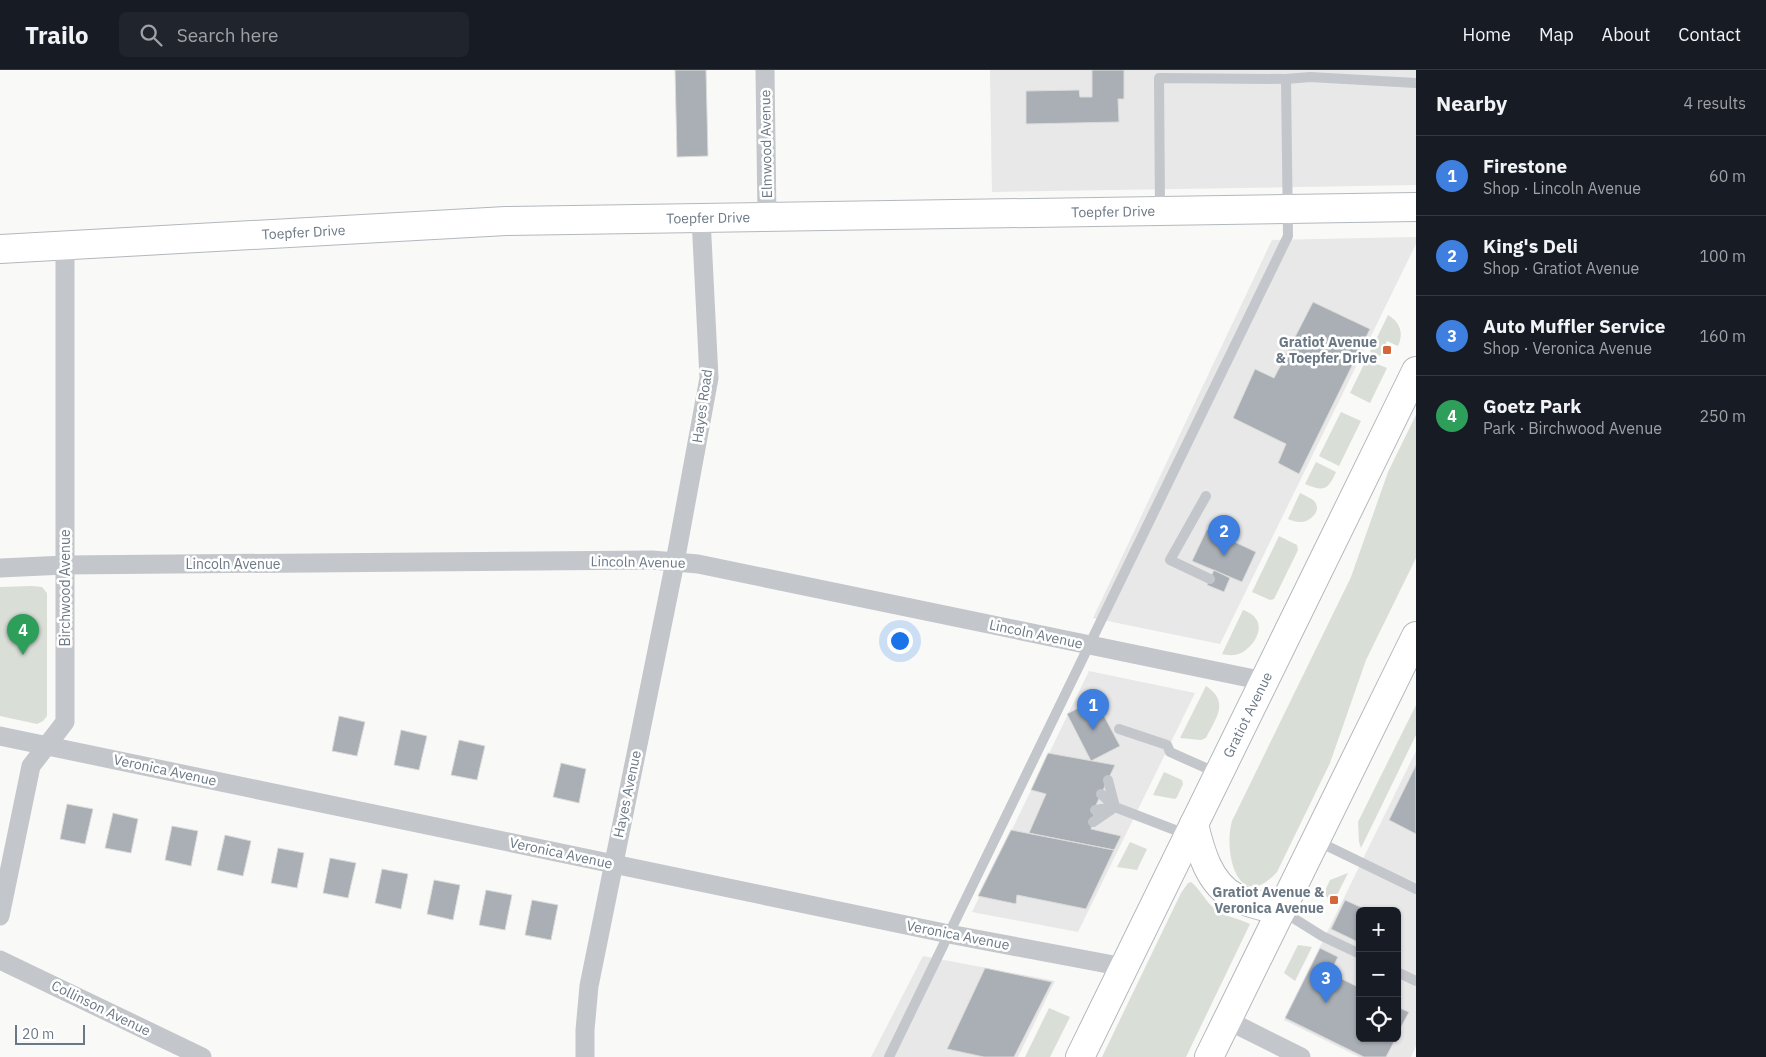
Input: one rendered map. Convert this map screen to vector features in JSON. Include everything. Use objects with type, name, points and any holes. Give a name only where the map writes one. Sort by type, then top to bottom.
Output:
[{"type":"street","name":"Elmwood Avenue","points":[[766,70],[767,218]]},
{"type":"street","name":"Toepfer Drive","points":[[0,248],[506,222],[1416,207]]},
{"type":"street","name":"Hayes Road","points":[[675,562],[709,378],[701,218]]},
{"type":"street","name":"Birchwood Avenue","points":[[0,916],[31,766],[65,722],[65,245]]},
{"type":"street","name":"Gratiot Avenue","points":[[1080,1057],[1416,372]]},
{"type":"street","name":"Lincoln Avenue","points":[[0,568],[65,565],[642,560],[698,564],[1264,681]]},
{"type":"street","name":"Hayes Avenue","points":[[585,1057],[585,1030],[589,986],[612,864],[675,562]]},
{"type":"street","points":[[1209,1057],[1413,649]]},
{"type":"street","name":"Veronica Avenue","points":[[0,736],[948,934],[1124,967]]},
{"type":"street","points":[[1191,829],[1207,866],[1220,885],[1233,896],[1252,904],[1281,911]]},
{"type":"street","name":"Collinson Avenue","points":[[0,960],[202,1057]]},
{"type":"street","points":[[1227,1020],[1301,1057]]},
{"type":"lane","points":[[1160,211],[1160,78],[1310,78],[1416,83]]},
{"type":"lane","points":[[889,1057],[1288,236],[1286,79]]},
{"type":"lane","points":[[1206,496],[1170,560],[1210,579]]},
{"type":"lane","points":[[1120,729],[1167,745],[1170,752],[1219,774]]},
{"type":"lane","points":[[1108,780],[1115,807]]},
{"type":"lane","points":[[1101,794],[1115,807]]},
{"type":"lane","points":[[1092,822],[1115,807]]},
{"type":"lane","points":[[1095,810],[1115,807],[1191,829]]},
{"type":"lane","points":[[1316,841],[1416,889]]},
{"type":"lane","points":[[1281,911],[1322,936],[1356,952]]},
{"type":"lane","points":[[1401,974],[1416,981]]},
{"type":"shaded area","points":[[990,70],[1416,70],[1416,185],[992,192]]},
{"type":"shaded area","points":[[1416,237],[1416,244],[1220,644],[1093,618],[1272,240]]},
{"type":"shaded area","points":[[1388,315],[1398,324],[1401,337],[1398,346],[1387,341],[1380,356],[1370,352]]},
{"type":"shaded area","points":[[1368,356],[1378,361],[1377,364],[1387,368],[1370,403],[1350,393]]},
{"type":"shaded area","points":[[1341,412],[1361,421],[1339,466],[1319,456]]},
{"type":"shaded area","points":[[1416,415],[1416,558],[1366,660],[1330,763],[1277,872],[1264,883],[1252,887],[1243,883],[1236,874],[1232,862],[1230,834],[1232,821],[1351,577],[1388,472]]},
{"type":"shaded area","points":[[1316,462],[1336,472],[1325,488],[1317,488],[1305,484]]},
{"type":"shaded area","points":[[1300,493],[1314,501],[1317,506],[1314,516],[1304,522],[1288,519]]},
{"type":"shaded area","points":[[1279,536],[1297,545],[1298,550],[1274,599],[1270,600],[1252,592]]},
{"type":"shaded area","points":[[0,587],[42,587],[47,593],[47,716],[37,724],[0,716]]},
{"type":"shaded area","points":[[1243,610],[1252,614],[1258,624],[1259,629],[1255,640],[1243,652],[1234,655],[1222,654]]},
{"type":"shaded area","points":[[1089,671],[1195,693],[1078,932],[972,912]]},
{"type":"shaded area","points":[[1206,686],[1218,698],[1219,710],[1214,724],[1206,738],[1201,740],[1180,738]]},
{"type":"shaded area","points":[[1416,705],[1416,735],[1361,848],[1358,822]]},
{"type":"shaded area","points":[[1416,751],[1416,1046],[1411,1057],[1359,1057],[1284,1020]]},
{"type":"shaded area","points":[[1164,772],[1182,780],[1183,784],[1175,799],[1153,795]]},
{"type":"shaded area","points":[[1130,842],[1147,849],[1137,870],[1117,867]]},
{"type":"shaded area","points":[[1348,873],[1334,901],[1323,895],[1330,880]]},
{"type":"shaded area","points":[[1191,882],[1218,911],[1250,924],[1186,1057],[1102,1057],[1181,893],[1188,883]]},
{"type":"shaded area","points":[[1298,945],[1312,947],[1295,981],[1284,973]]},
{"type":"shaded area","points":[[923,956],[1055,981],[1018,1057],[871,1057]]},
{"type":"shaded area","points":[[1049,1008],[1070,1017],[1050,1057],[1025,1057]]},
{"type":"building","points":[[675,70],[706,70],[708,156],[677,157]]},
{"type":"building","points":[[1092,70],[1124,70],[1124,99],[1118,99],[1119,122],[1026,124],[1026,91],[1079,90],[1080,97],[1092,97]]},
{"type":"building","points":[[1313,302],[1370,329],[1299,474],[1278,463],[1286,444],[1233,418],[1255,369],[1274,378]]},
{"type":"building","points":[[1207,529],[1256,552],[1242,582],[1192,561]]},
{"type":"building","points":[[1214,570],[1230,578],[1224,592],[1207,585]]},
{"type":"building","points":[[1095,699],[1120,746],[1091,761],[1067,714]]},
{"type":"building","points":[[339,716],[365,722],[357,756],[332,751]]},
{"type":"building","points":[[401,730],[427,736],[419,770],[394,765]]},
{"type":"building","points":[[459,740],[485,746],[477,780],[451,775]]},
{"type":"building","points":[[1048,753],[1115,765],[1096,805],[1091,829],[1121,836],[1114,850],[1029,833],[1046,794],[1031,790]]},
{"type":"building","points":[[561,763],[586,769],[579,803],[553,797]]},
{"type":"building","points":[[1416,765],[1416,834],[1389,820]]},
{"type":"building","points":[[67,804],[93,809],[85,844],[60,839]]},
{"type":"building","points":[[113,813],[138,819],[131,853],[105,848]]},
{"type":"building","points":[[172,826],[198,831],[191,866],[165,860]]},
{"type":"building","points":[[1011,830],[1114,850],[1086,909],[1017,895],[1016,904],[978,896]]},
{"type":"building","points":[[225,835],[251,841],[243,876],[217,870]]},
{"type":"building","points":[[278,848],[304,853],[297,888],[271,883]]},
{"type":"building","points":[[330,858],[356,863],[348,898],[323,893]]},
{"type":"building","points":[[382,869],[408,874],[401,909],[375,903]]},
{"type":"building","points":[[434,880],[460,885],[453,920],[427,914]]},
{"type":"building","points":[[486,890],[512,895],[505,930],[479,925]]},
{"type":"building","points":[[532,900],[558,905],[551,940],[525,935]]},
{"type":"building","points":[[1345,900],[1360,907],[1356,907],[1356,941],[1331,929]]},
{"type":"building","points":[[1320,948],[1338,957],[1330,973],[1356,986],[1356,1042],[1394,1042],[1386,1057],[1364,1057],[1285,1018]]},
{"type":"building","points":[[985,968],[1052,982],[1014,1057],[984,1057],[947,1049]]},
{"type":"building","points":[[1401,1009],[1409,1012],[1401,1027]]},
{"type":"place","name":"Gratiot Avenue & Toepfer Drive","points":[[1387,350]]},
{"type":"place","name":"King's Deli","points":[[1224,556]]},
{"type":"place","name":"Goetz Park","points":[[23,655]]},
{"type":"place","name":"Firestone","points":[[1093,730]]},
{"type":"place","name":"Gratiot Avenue & Veronica Avenue","points":[[1334,900]]},
{"type":"place","name":"Auto Muffler Service","points":[[1326,1003]]}]
